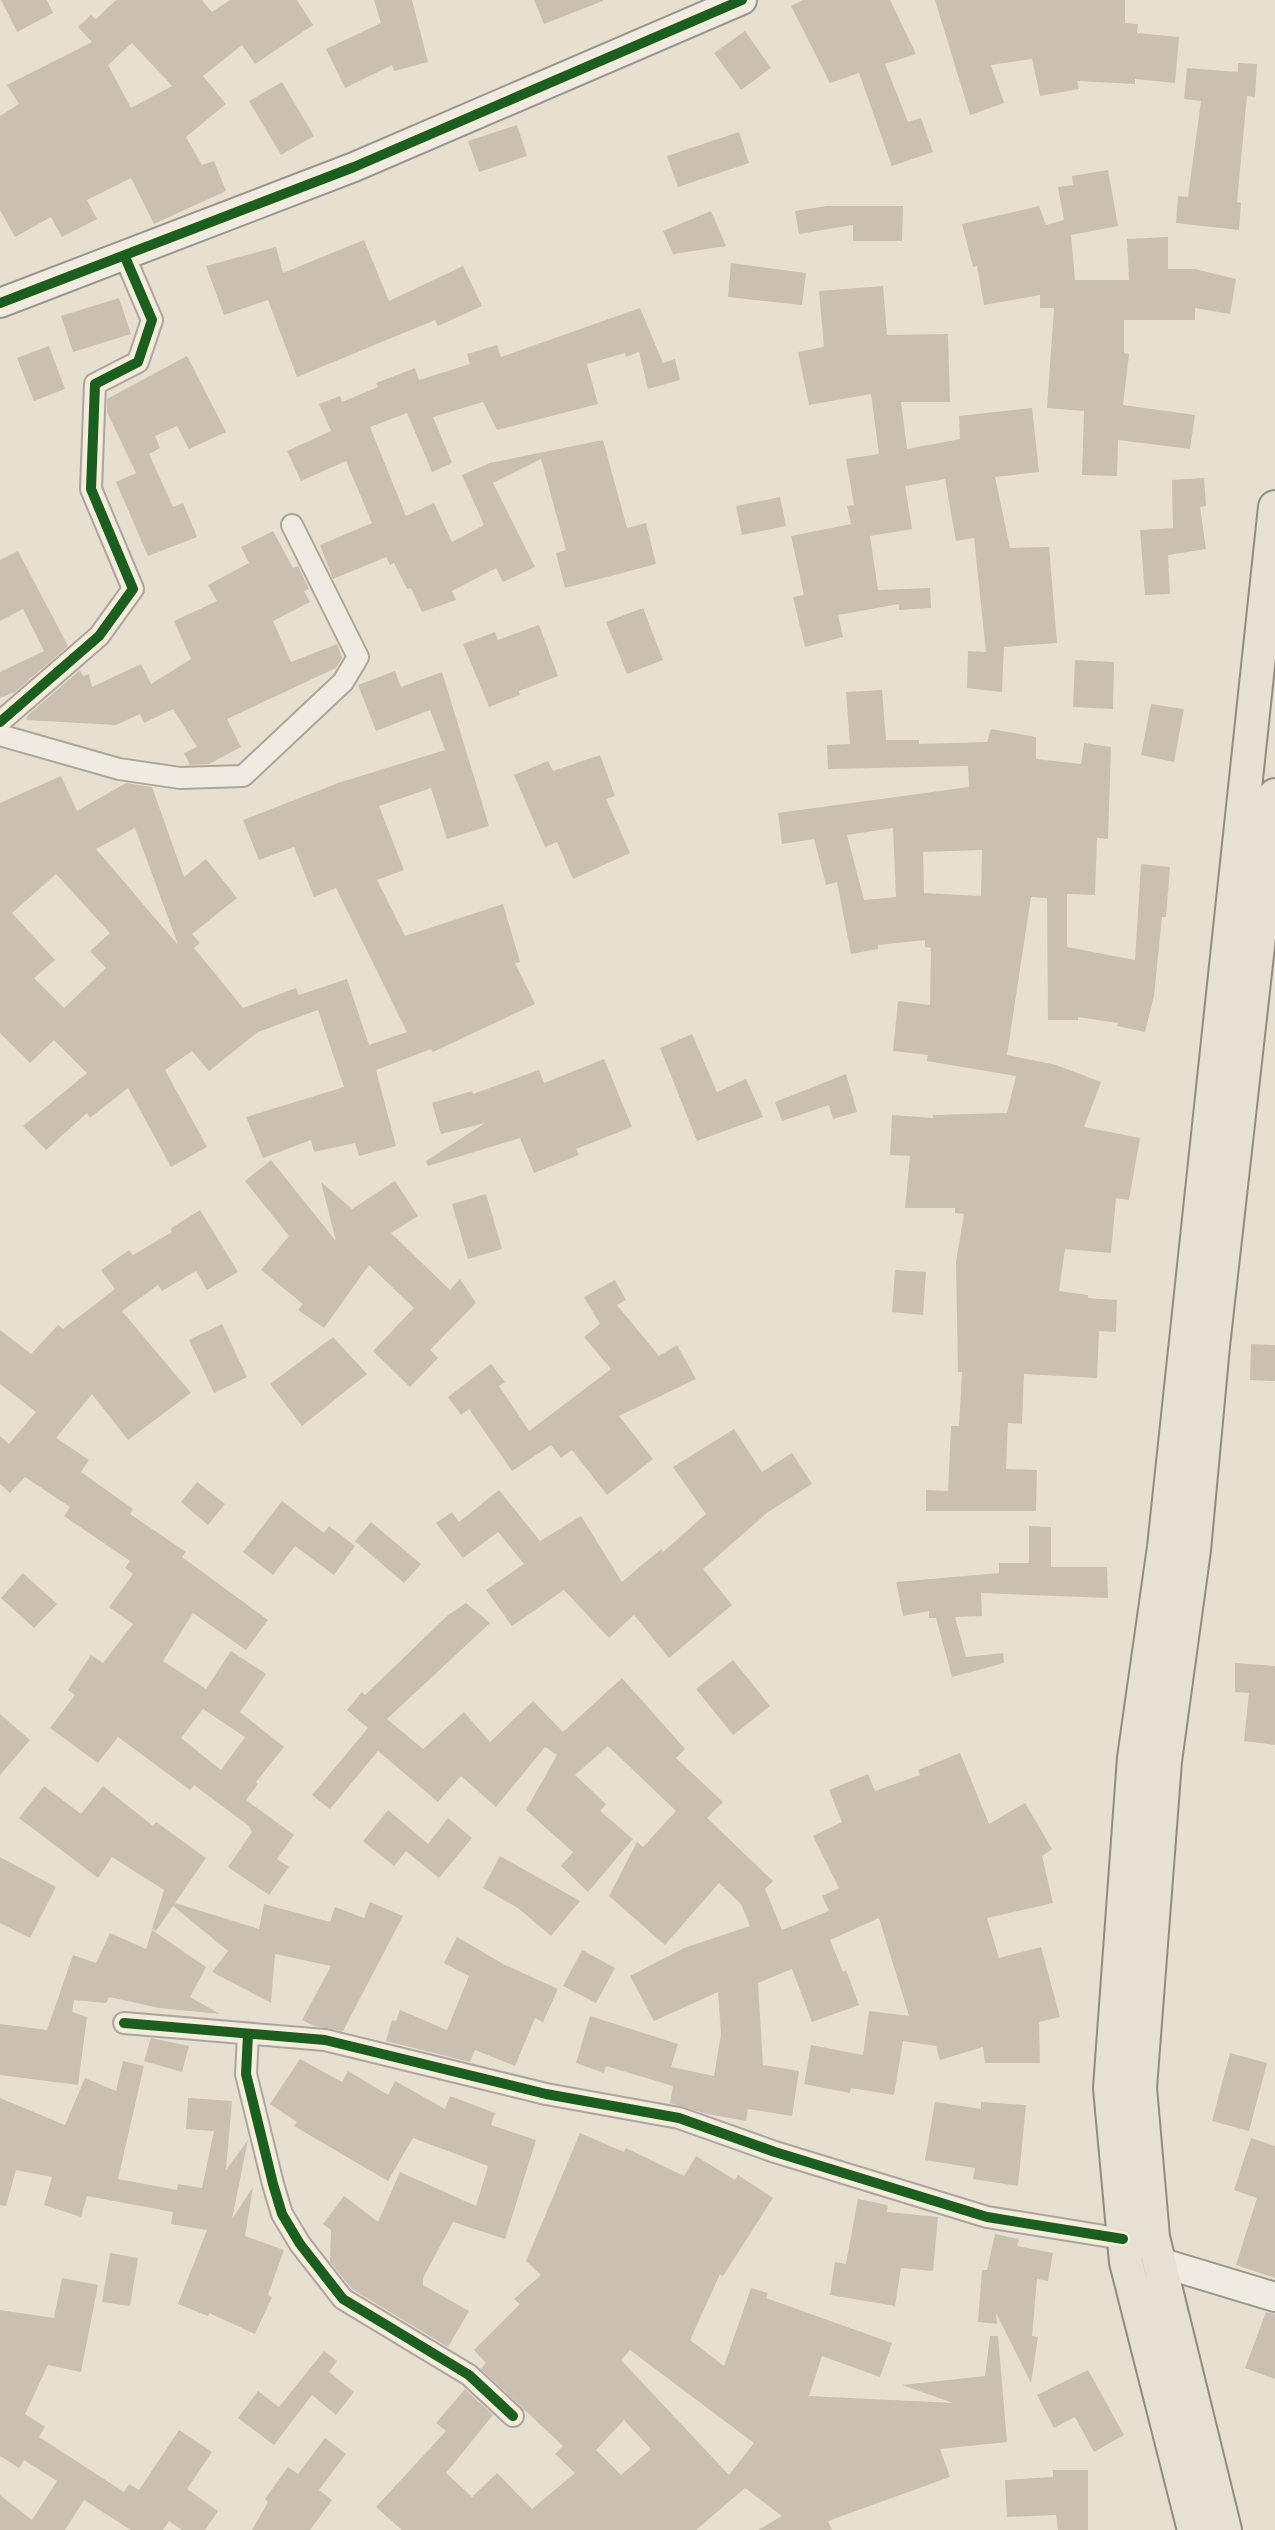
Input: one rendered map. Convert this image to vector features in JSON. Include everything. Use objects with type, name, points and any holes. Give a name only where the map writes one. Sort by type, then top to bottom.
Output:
[{"type":"main road","points":[[1194,2530],[1123,2239],[1110,2088],[1134,1758],[1164,1547],[1275,507]]},
{"type":"main road","points":[[1225,2530],[1153,2237],[1140,2088],[1165,1761],[1194,1550],[1213,1346],[1275,795]]},
{"type":"street","points":[[0,303],[125,257],[494,108],[742,0]]},
{"type":"street","points":[[0,722],[99,636],[133,589],[91,489],[95,384],[138,362],[152,320],[125,257]]},
{"type":"street","points":[[0,735],[119,769],[180,778],[243,776],[343,682],[358,657],[292,525]]},
{"type":"street","points":[[124,2023],[325,2040],[360,2052],[546,2094],[679,2118],[775,2152],[987,2217],[1123,2239]]},
{"type":"street","points":[[248,2034],[246,2074],[273,2184],[282,2214],[300,2244],[343,2299],[469,2375],[513,2416]]},
{"type":"street","points":[[1159,2262],[1275,2297]]},
{"type":"building","points":[[1,0],[47,0],[53,13],[17,32]]},
{"type":"building","points":[[116,0],[202,0],[212,12],[230,0],[297,0],[313,25],[255,64],[242,45],[203,76],[226,104],[186,137],[202,165],[214,161],[226,191],[154,224],[131,178],[87,200],[97,219],[62,237],[51,217],[15,237],[0,210],[0,116],[19,104],[7,85],[92,42],[78,27],[91,15],[96,19]],"holes":[[[132,43],[172,86],[131,108],[108,65]]]},
{"type":"building","points":[[374,0],[412,0],[428,62],[394,71],[392,65],[345,88],[326,49],[381,23]]},
{"type":"building","points":[[534,0],[603,0],[603,1],[544,24]]},
{"type":"building","points":[[803,0],[890,0],[916,54],[885,64],[908,122],[921,118],[933,152],[892,166],[859,73],[830,83],[791,6]]},
{"type":"building","points":[[935,0],[1125,0],[1125,23],[1138,24],[1137,33],[1179,37],[1175,83],[1135,79],[1135,84],[1077,81],[1079,89],[1040,96],[1032,59],[991,65],[1004,103],[970,115]]},
{"type":"building","points":[[745,31],[771,68],[741,90],[714,53]]},
{"type":"building","points":[[1238,63],[1257,64],[1255,97],[1247,96],[1237,202],[1241,203],[1239,230],[1176,223],[1178,196],[1188,197],[1201,101],[1184,99],[1187,68],[1238,72]]},
{"type":"building","points":[[282,82],[314,136],[281,155],[249,101]]},
{"type":"building","points":[[517,125],[527,156],[479,172],[468,141]]},
{"type":"building","points":[[739,132],[749,163],[678,187],[667,156]]},
{"type":"building","points":[[1108,170],[1118,226],[1071,235],[1075,280],[1129,280],[1127,239],[1168,237],[1168,269],[1195,269],[1236,279],[1230,314],[1195,308],[1195,320],[1124,320],[1124,353],[1129,354],[1123,405],[1195,415],[1190,449],[1118,440],[1117,476],[1082,475],[1084,411],[1047,408],[1054,308],[1040,308],[1040,295],[984,305],[977,266],[973,267],[962,224],[1039,206],[1046,225],[1064,220],[1058,187],[1073,185],[1072,176]]},
{"type":"building","points":[[827,206],[903,206],[902,241],[853,241],[853,225],[799,234],[795,211]]},
{"type":"building","points":[[711,211],[726,246],[673,254],[663,231]]},
{"type":"building","points":[[364,240],[389,301],[463,266],[482,306],[438,326],[435,320],[297,377],[268,300],[224,315],[206,266],[276,247],[283,273]]},
{"type":"building","points":[[731,263],[806,273],[802,305],[728,297]]},
{"type":"building","points":[[883,286],[887,335],[948,334],[950,402],[901,402],[907,449],[960,439],[959,416],[1032,408],[1039,472],[995,477],[1010,548],[1049,547],[1057,643],[1004,647],[1002,692],[967,688],[968,651],[986,652],[974,538],[956,541],[945,479],[905,486],[912,529],[870,536],[878,590],[930,588],[931,608],[899,610],[899,604],[838,615],[843,637],[805,647],[793,597],[804,595],[791,536],[851,524],[847,506],[854,505],[846,459],[879,454],[871,394],[809,405],[798,352],[824,347],[819,291]]},
{"type":"building","points":[[119,298],[131,334],[73,352],[61,316]]},
{"type":"building","points":[[640,308],[663,363],[675,359],[680,380],[648,389],[639,352],[626,357],[625,353],[587,364],[598,404],[497,430],[483,402],[433,417],[452,463],[432,472],[407,413],[370,427],[406,516],[434,503],[452,542],[484,525],[462,475],[490,463],[603,440],[627,528],[646,523],[656,564],[565,588],[556,553],[566,550],[541,459],[493,483],[535,567],[503,582],[496,568],[452,591],[456,600],[422,612],[411,588],[407,589],[394,563],[390,565],[386,557],[333,579],[320,545],[372,523],[346,461],[301,481],[287,451],[331,431],[319,404],[340,396],[342,402],[378,387],[376,383],[415,368],[419,380],[470,364],[467,354],[497,345],[501,357]]},
{"type":"building","points":[[49,346],[65,389],[34,401],[17,358]]},
{"type":"building","points":[[187,356],[226,432],[189,449],[177,426],[155,436],[160,448],[149,454],[173,507],[183,503],[197,537],[148,556],[116,482],[136,473],[107,412],[107,399]]},
{"type":"building","points":[[1204,478],[1206,506],[1200,507],[1206,549],[1168,555],[1170,594],[1145,595],[1140,530],[1173,528],[1172,480]]},
{"type":"building","points":[[780,497],[786,526],[742,535],[736,506]]},
{"type":"building","points":[[273,531],[293,568],[298,566],[309,589],[304,591],[310,602],[273,621],[291,662],[337,644],[342,658],[336,668],[227,719],[241,747],[209,764],[190,765],[184,753],[197,747],[173,709],[144,723],[140,714],[116,725],[26,720],[80,670],[83,676],[89,674],[92,687],[141,664],[151,684],[191,659],[174,621],[217,601],[208,585],[249,563],[241,547]]},
{"type":"building","points":[[18,551],[68,646],[15,692],[0,698],[0,672],[44,651],[23,609],[0,621],[0,560]]},
{"type":"building","points":[[643,608],[663,660],[627,674],[606,622]]},
{"type":"building","points":[[539,625],[558,676],[489,707],[463,644],[495,632],[498,640]]},
{"type":"building","points":[[1075,660],[1114,662],[1113,709],[1073,707]]},
{"type":"building","points":[[395,671],[401,687],[442,672],[489,826],[447,839],[431,788],[379,806],[404,870],[377,880],[405,936],[503,904],[520,962],[515,963],[535,1004],[433,1052],[431,1049],[376,1070],[396,1146],[359,1156],[355,1143],[314,1152],[311,1140],[263,1158],[246,1117],[344,1087],[318,1010],[258,1032],[209,1071],[192,1051],[165,1070],[207,1147],[171,1167],[128,1088],[90,1118],[87,1113],[46,1150],[23,1126],[87,1073],[54,1040],[30,1063],[0,1033],[0,803],[61,776],[77,811],[126,783],[152,787],[184,877],[206,859],[237,898],[192,934],[200,943],[194,948],[243,1008],[296,988],[299,995],[347,979],[369,1045],[407,1032],[336,888],[314,897],[294,847],[259,860],[243,820],[338,783],[445,750],[430,710],[376,731],[358,685]],"holes":[[[135,828],[176,939],[178,945],[96,849]],[[56,874],[110,933],[90,951],[106,968],[64,1008],[34,978],[55,960],[12,913]]]},
{"type":"building","points":[[882,690],[886,740],[919,740],[919,744],[987,742],[991,729],[1036,737],[1036,759],[1081,764],[1084,743],[1111,747],[1108,839],[1097,838],[1095,895],[1067,894],[1067,947],[1135,960],[1141,864],[1170,867],[1166,917],[1162,917],[1154,996],[1145,1032],[1117,1026],[1118,1023],[1078,1017],[1078,1020],[1048,1020],[1047,898],[1031,897],[1007,1055],[1056,1065],[1101,1082],[1084,1127],[1140,1138],[1129,1200],[1116,1198],[1111,1253],[1065,1249],[1059,1291],[1088,1295],[1088,1298],[1117,1300],[1116,1332],[1099,1331],[1097,1378],[1024,1374],[1022,1424],[1008,1423],[1006,1469],[1037,1470],[1036,1511],[926,1511],[926,1490],[948,1491],[951,1426],[959,1426],[962,1372],[958,1372],[956,1262],[964,1214],[955,1213],[955,1208],[905,1208],[910,1156],[890,1155],[892,1115],[933,1118],[933,1115],[1007,1113],[1016,1076],[927,1061],[928,1055],[893,1051],[898,1001],[930,1005],[931,948],[925,947],[925,940],[878,945],[878,949],[851,954],[837,882],[826,885],[814,839],[782,844],[778,813],[969,787],[968,766],[828,769],[827,745],[850,744],[846,692]],"holes":[[[893,828],[896,897],[864,900],[847,835]],[[982,850],[981,896],[924,893],[923,852]]]},
{"type":"building","points":[[1151,704],[1184,709],[1174,762],[1141,755]]},
{"type":"building","points":[[600,755],[615,796],[606,799],[630,853],[573,879],[557,842],[545,847],[514,775],[548,761],[553,771]]},
{"type":"building","points":[[692,1034],[717,1092],[746,1079],[763,1117],[697,1141],[660,1048]]},
{"type":"building","points":[[604,1059],[632,1127],[576,1149],[579,1155],[534,1173],[520,1138],[428,1166],[426,1161],[485,1123],[441,1134],[432,1103],[472,1091],[473,1094],[539,1070],[544,1083]]},
{"type":"building","points":[[846,1074],[857,1112],[833,1119],[829,1105],[782,1121],[775,1102]]},
{"type":"building","points":[[271,1160],[336,1241],[321,1182],[352,1209],[395,1181],[418,1216],[391,1233],[450,1290],[460,1279],[476,1303],[430,1350],[438,1358],[410,1387],[373,1351],[414,1308],[369,1265],[324,1328],[298,1310],[303,1304],[261,1270],[289,1236],[245,1181]]},
{"type":"building","points":[[486,1194],[502,1249],[468,1259],[452,1204]]},
{"type":"building","points":[[200,1210],[238,1272],[207,1290],[196,1271],[162,1291],[158,1285],[122,1311],[191,1393],[128,1440],[92,1394],[56,1438],[89,1460],[81,1472],[133,1509],[130,1514],[186,1552],[182,1557],[268,1620],[246,1650],[193,1613],[163,1661],[206,1689],[231,1651],[266,1674],[240,1712],[284,1747],[246,1800],[294,1835],[277,1859],[289,1867],[269,1895],[228,1867],[252,1832],[249,1826],[194,1785],[190,1790],[118,1737],[98,1763],[50,1728],[75,1695],[68,1690],[91,1655],[103,1663],[133,1624],[109,1607],[133,1574],[125,1568],[130,1561],[64,1516],[70,1507],[25,1477],[10,1493],[0,1484],[0,1436],[9,1444],[36,1412],[0,1384],[0,1330],[31,1354],[58,1325],[63,1329],[115,1289],[101,1270],[129,1250],[133,1255],[172,1232],[170,1229]],"holes":[[[203,1709],[245,1737],[221,1770],[181,1738]]]},
{"type":"building","points":[[895,1270],[926,1272],[923,1315],[892,1312]]},
{"type":"building","points":[[615,1280],[626,1300],[617,1305],[659,1356],[677,1345],[696,1379],[619,1416],[653,1459],[607,1495],[572,1450],[561,1458],[551,1445],[512,1471],[469,1409],[461,1415],[448,1397],[491,1364],[505,1382],[499,1386],[529,1431],[611,1369],[584,1337],[600,1324],[584,1297]]},
{"type":"building","points":[[222,1324],[247,1377],[214,1393],[189,1340]]},
{"type":"building","points":[[333,1337],[367,1374],[302,1426],[270,1384]]},
{"type":"building","points":[[1251,1344],[1275,1345],[1275,1381],[1250,1380]]},
{"type":"building","points":[[734,1429],[762,1472],[792,1453],[812,1484],[768,1512],[703,1569],[732,1605],[669,1658],[634,1615],[609,1638],[564,1590],[512,1626],[486,1590],[524,1564],[498,1532],[463,1558],[436,1523],[452,1512],[459,1522],[499,1490],[540,1541],[581,1516],[622,1582],[661,1549],[663,1552],[706,1514],[673,1467]]},
{"type":"building","points":[[197,1482],[225,1504],[208,1525],[181,1502]]},
{"type":"building","points":[[282,1501],[324,1533],[329,1526],[355,1546],[334,1575],[295,1546],[273,1575],[243,1552]]},
{"type":"building","points":[[371,1522],[421,1564],[404,1583],[355,1541]]},
{"type":"building","points":[[1029,1526],[1051,1527],[1051,1567],[1107,1567],[1108,1598],[981,1593],[982,1616],[955,1617],[966,1657],[1003,1653],[1004,1663],[952,1677],[936,1618],[929,1618],[929,1611],[903,1616],[896,1582],[999,1573],[999,1563],[1029,1563]]},
{"type":"building","points":[[23,1573],[57,1604],[34,1628],[1,1598]]},
{"type":"building","points":[[466,1603],[490,1623],[387,1719],[423,1749],[464,1712],[490,1742],[533,1701],[563,1732],[622,1678],[685,1749],[676,1758],[723,1802],[707,1818],[773,1881],[765,1889],[782,1930],[829,1911],[822,1896],[839,1888],[813,1836],[842,1822],[829,1790],[868,1774],[875,1791],[920,1775],[918,1770],[960,1753],[989,1824],[1025,1803],[1052,1849],[1042,1856],[1053,1903],[987,1918],[999,1958],[1041,1947],[1060,2017],[1039,2022],[1040,2063],[985,2063],[983,2047],[940,2060],[936,2046],[903,2041],[894,2095],[851,2088],[850,2093],[804,2084],[811,2045],[863,2055],[869,2011],[909,2016],[879,1918],[830,1940],[859,2005],[812,2022],[792,1969],[758,1983],[763,2065],[799,2071],[792,2116],[748,2109],[746,2121],[707,2114],[670,2103],[673,2086],[606,2066],[604,2073],[576,2063],[590,2016],[678,2044],[671,2067],[714,2076],[721,2034],[718,1992],[654,2021],[630,1976],[684,1948],[750,1926],[741,1904],[719,1883],[665,1945],[609,1896],[637,1842],[643,1847],[676,1811],[608,1746],[575,1775],[606,1804],[600,1811],[633,1839],[588,1892],[561,1866],[573,1852],[526,1810],[557,1755],[545,1747],[496,1807],[461,1776],[438,1802],[378,1751],[330,1809],[312,1795],[368,1728],[347,1710],[362,1692],[365,1695],[448,1615]]},
{"type":"building","points":[[733,1660],[770,1706],[733,1735],[696,1689]]},
{"type":"building","points":[[1235,1663],[1275,1666],[1275,1745],[1244,1741],[1249,1693],[1235,1692]]},
{"type":"building","points":[[0,1714],[30,1740],[0,1775]]},
{"type":"building","points":[[44,1786],[81,1814],[103,1786],[153,1826],[156,1822],[206,1858],[175,1903],[259,1929],[264,1904],[330,1922],[335,1907],[364,1918],[370,1902],[403,1916],[343,2031],[314,2026],[302,2020],[331,1966],[275,1954],[271,2003],[212,1972],[228,1951],[173,1906],[156,1931],[152,1929],[164,1890],[112,1857],[98,1878],[19,1818]]},
{"type":"building","points":[[388,1810],[428,1844],[448,1818],[472,1838],[439,1878],[406,1851],[394,1866],[363,1841]]},
{"type":"building","points":[[500,1856],[580,1901],[551,1936],[518,1908],[483,1888]]},
{"type":"building","points":[[0,1857],[56,1887],[30,1938],[0,1923]]},
{"type":"building","points":[[152,1930],[206,1967],[190,1997],[220,2014],[159,2008],[109,1997],[106,2003],[74,2000],[72,2012],[87,2017],[78,2085],[0,2075],[0,2024],[47,2030],[73,1955],[96,1963],[110,1933],[146,1949]]},
{"type":"building","points":[[457,1937],[505,1965],[558,1989],[543,2022],[535,2018],[515,2066],[475,2050],[470,2062],[386,2041],[392,2020],[396,2021],[400,2010],[447,2030],[469,1976],[444,1963]]},
{"type":"building","points":[[582,1950],[615,1968],[596,2003],[563,1986]]},
{"type":"building","points":[[151,2038],[189,2046],[182,2072],[144,2061]]},
{"type":"building","points":[[1230,2053],[1267,2063],[1249,2131],[1212,2121]]},
{"type":"building","points":[[300,2059],[342,2082],[348,2071],[388,2095],[395,2081],[445,2109],[450,2096],[495,2113],[491,2125],[536,2140],[505,2239],[453,2222],[423,2278],[423,2285],[469,2311],[448,2347],[352,2289],[330,2262],[331,2230],[323,2224],[344,2196],[378,2222],[400,2172],[476,2206],[488,2166],[413,2138],[388,2181],[294,2126],[297,2122],[270,2104]]},
{"type":"building","points":[[123,2061],[144,2066],[118,2179],[177,2190],[178,2184],[202,2188],[214,2131],[186,2129],[188,2098],[232,2101],[226,2170],[248,2140],[232,2219],[253,2187],[245,2236],[284,2250],[268,2295],[272,2297],[255,2334],[209,2313],[208,2316],[178,2304],[207,2230],[171,2224],[173,2212],[87,2196],[81,2217],[44,2205],[52,2177],[16,2170],[6,2206],[0,2205],[0,2098],[65,2125],[85,2078],[116,2091]]},
{"type":"building","points":[[935,2102],[981,2109],[981,2102],[1026,2105],[1018,2186],[973,2179],[975,2168],[925,2160]]},
{"type":"building","points":[[580,2133],[624,2152],[626,2148],[684,2176],[696,2156],[735,2180],[738,2175],[773,2198],[723,2276],[720,2274],[690,2340],[724,2366],[751,2288],[768,2293],[766,2298],[892,2343],[880,2377],[822,2356],[809,2396],[953,2403],[902,2385],[985,2376],[990,2336],[998,2336],[1007,2442],[940,2449],[950,2477],[828,2521],[832,2530],[758,2530],[782,2516],[745,2488],[696,2530],[402,2530],[376,2507],[446,2431],[436,2423],[465,2389],[493,2415],[446,2473],[472,2497],[497,2473],[532,2509],[575,2473],[555,2454],[563,2446],[481,2369],[486,2363],[474,2350],[520,2304],[514,2299],[541,2275],[526,2261]],"holes":[[[630,2350],[754,2443],[729,2475],[621,2360]],[[624,2420],[651,2449],[621,2475],[596,2450]]]},
{"type":"building","points":[[1251,2138],[1275,2146],[1275,2278],[1236,2265],[1257,2198],[1234,2190]]},
{"type":"building","points":[[858,2199],[888,2205],[887,2212],[938,2217],[933,2271],[901,2268],[895,2306],[830,2295],[835,2262],[846,2264]]},
{"type":"building","points":[[995,2234],[1019,2239],[1017,2246],[1053,2253],[1048,2281],[1037,2279],[1032,2336],[1038,2337],[1031,2383],[996,2313],[997,2324],[978,2322],[982,2270],[987,2270]]},
{"type":"building","points":[[110,2253],[138,2258],[130,2306],[102,2302]]},
{"type":"building","points":[[62,2278],[98,2285],[81,2372],[48,2365],[25,2414],[45,2427],[39,2437],[124,2492],[129,2484],[139,2490],[179,2430],[212,2452],[187,2489],[218,2511],[205,2530],[182,2530],[169,2521],[163,2530],[131,2530],[84,2500],[65,2530],[0,2530],[0,2495],[32,2520],[57,2481],[24,2460],[19,2468],[0,2456],[0,2310],[54,2318]]},
{"type":"building","points":[[1266,2312],[1275,2314],[1275,2379],[1245,2368]]},
{"type":"building","points":[[324,2351],[337,2361],[329,2372],[354,2392],[336,2415],[312,2395],[274,2445],[238,2418],[258,2391],[279,2407]]},
{"type":"building","points":[[1088,2370],[1124,2435],[1094,2452],[1075,2417],[1054,2428],[1037,2395]]},
{"type":"building","points":[[325,2438],[346,2454],[319,2490],[332,2500],[310,2530],[252,2530],[268,2502],[265,2499],[288,2467],[298,2474]]},
{"type":"building","points":[[1053,2470],[1088,2470],[1088,2530],[1058,2530],[1056,2515],[1007,2517],[1005,2480],[1053,2477]]},
{"type":"cycle path","points":[[0,303],[354,167],[742,0]]},
{"type":"cycle path","points":[[0,722],[99,636],[133,589],[91,489],[95,384],[138,362],[152,320],[125,257]]},
{"type":"cycle path","points":[[124,2023],[325,2040],[546,2094],[679,2118],[775,2152],[987,2217],[1123,2239]]},
{"type":"cycle path","points":[[248,2034],[246,2074],[273,2184],[282,2214],[300,2244],[343,2299],[469,2375],[513,2416]]}]
